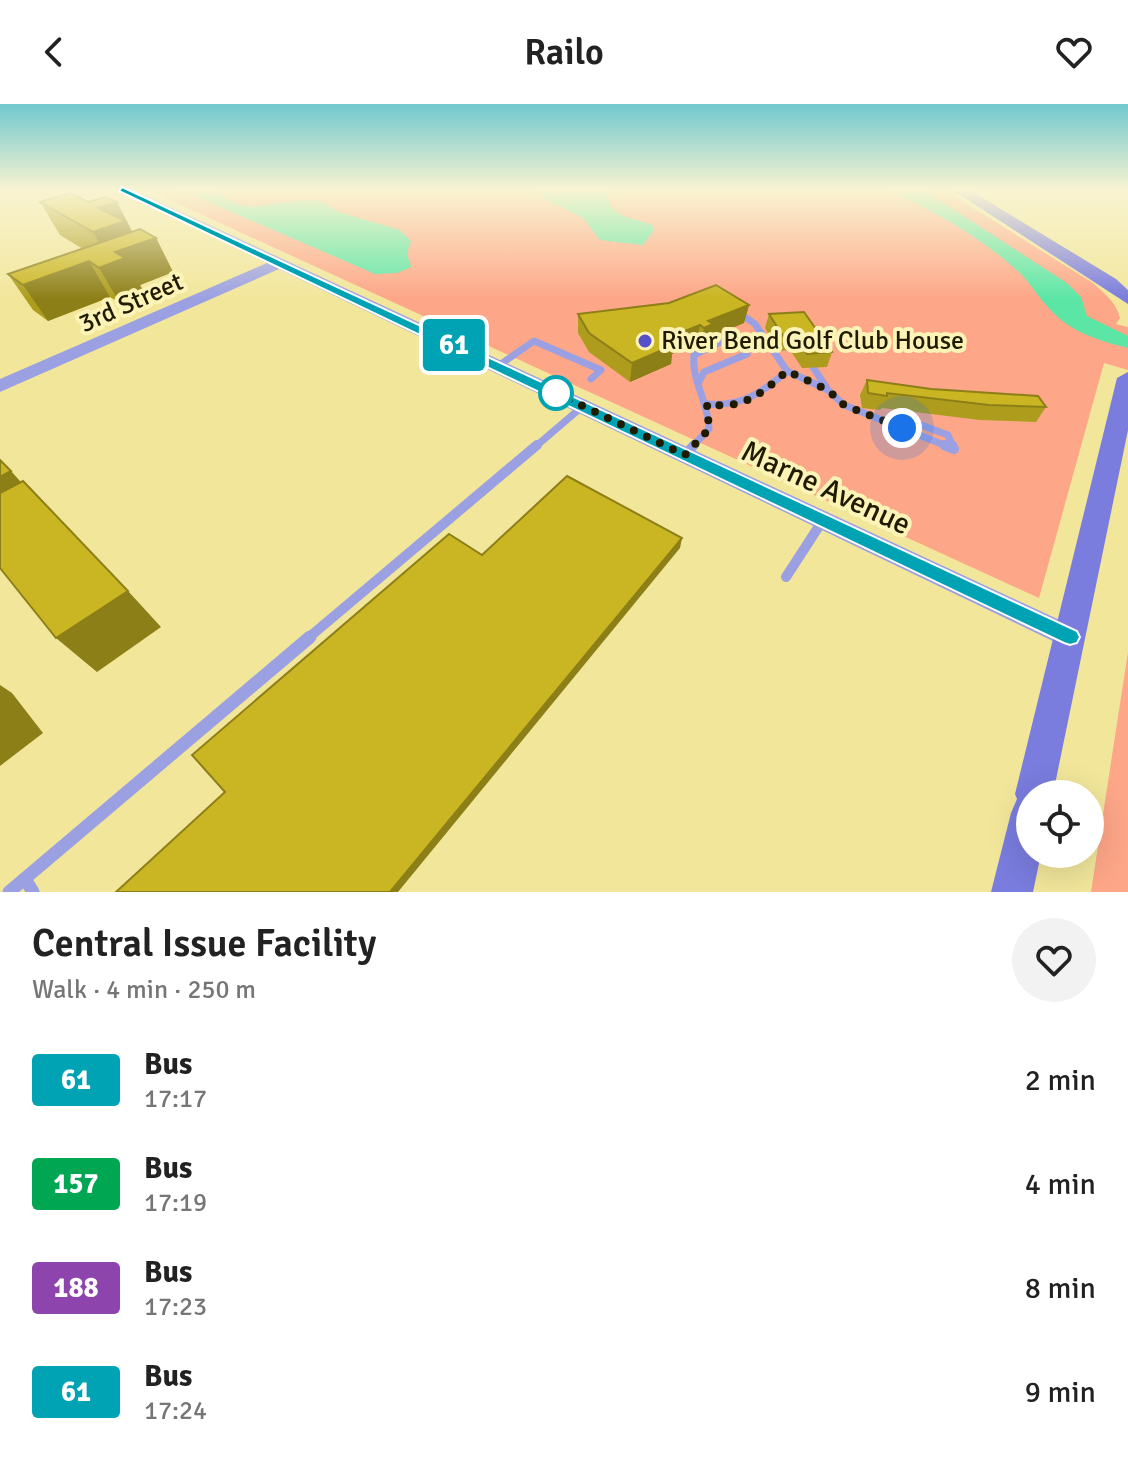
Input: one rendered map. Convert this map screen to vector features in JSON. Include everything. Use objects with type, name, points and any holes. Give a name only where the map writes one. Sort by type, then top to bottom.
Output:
[{"type":"main road","points":[[1017,226],[1110,283],[1128,299]]},
{"type":"main road","points":[[1037,780],[1128,378]]},
{"type":"main road","points":[[1012,892],[1017,868]]},
{"type":"street","name":"Marne Avenue","points":[[201,226],[1070,637]]},
{"type":"street","name":"3rd Street","points":[[0,386],[280,263]]},
{"type":"lane","points":[[727,305],[757,323],[771,349],[783,358],[787,371],[828,390]]},
{"type":"lane","points":[[757,323],[769,322]]},
{"type":"lane","points":[[685,455],[709,429],[707,404],[699,382],[692,362],[694,355],[724,340],[744,346],[747,354],[704,372],[699,382]]},
{"type":"lane","points":[[498,366],[534,341],[601,370]]},
{"type":"lane","points":[[591,379],[609,364]]},
{"type":"lane","points":[[813,367],[828,390],[844,405],[954,449],[948,435],[921,425],[902,428]]},
{"type":"lane","points":[[707,404],[729,408],[761,394],[787,371]]},
{"type":"lane","points":[[9,892],[29,885],[583,406]]},
{"type":"lane","points":[[786,577],[823,520]]},
{"type":"shaded area","points":[[226,226],[1002,226],[1093,283],[1113,303],[1120,318],[1116,324],[1128,327],[1128,370],[1104,363],[1039,598]]},
{"type":"shaded area","points":[[264,226],[386,226],[400,230],[411,241],[407,253],[411,267],[397,273],[375,274]]},
{"type":"shaded area","points":[[589,226],[652,226],[654,230],[643,245],[600,240]]},
{"type":"shaded area","points":[[956,226],[979,226],[1067,283],[1081,297],[1087,316],[1128,336],[1128,348],[1095,338],[1065,323],[1021,274]]},
{"type":"shaded area","points":[[1128,652],[1128,892],[1091,892],[1095,868],[1104,868],[1104,808]]},
{"type":"building","points":[[82,226],[111,226],[93,232]]},
{"type":"building","points":[[140,229],[156,238],[115,252],[125,258],[99,268],[89,261],[23,285],[8,274]]},
{"type":"building","points":[[716,285],[749,305],[708,321],[713,324],[704,328],[700,325],[665,339],[674,345],[632,363],[589,333],[578,314],[669,303]]},
{"type":"building","points":[[804,312],[832,352],[807,354],[795,336],[783,336],[769,314]]},
{"type":"building","points":[[867,380],[931,389],[1038,396],[1046,407],[989,405],[887,393],[887,396],[868,393]]},
{"type":"building","points":[[0,460],[11,471],[0,477]]},
{"type":"building","points":[[567,476],[682,538],[390,892],[116,892],[225,792],[192,755],[449,534],[482,555]]},
{"type":"building","points":[[23,481],[128,591],[56,638],[0,568],[0,493]]},
{"type":"bus line","name":"61","points":[[200,226],[1070,637]]},
{"type":"place","name":"River Bend Golf Club House","points":[[645,341]]},
{"type":"route","points":[[556,393],[685,455],[709,429],[707,404],[729,408],[761,394],[787,371],[828,390],[844,405],[902,428]]}]
